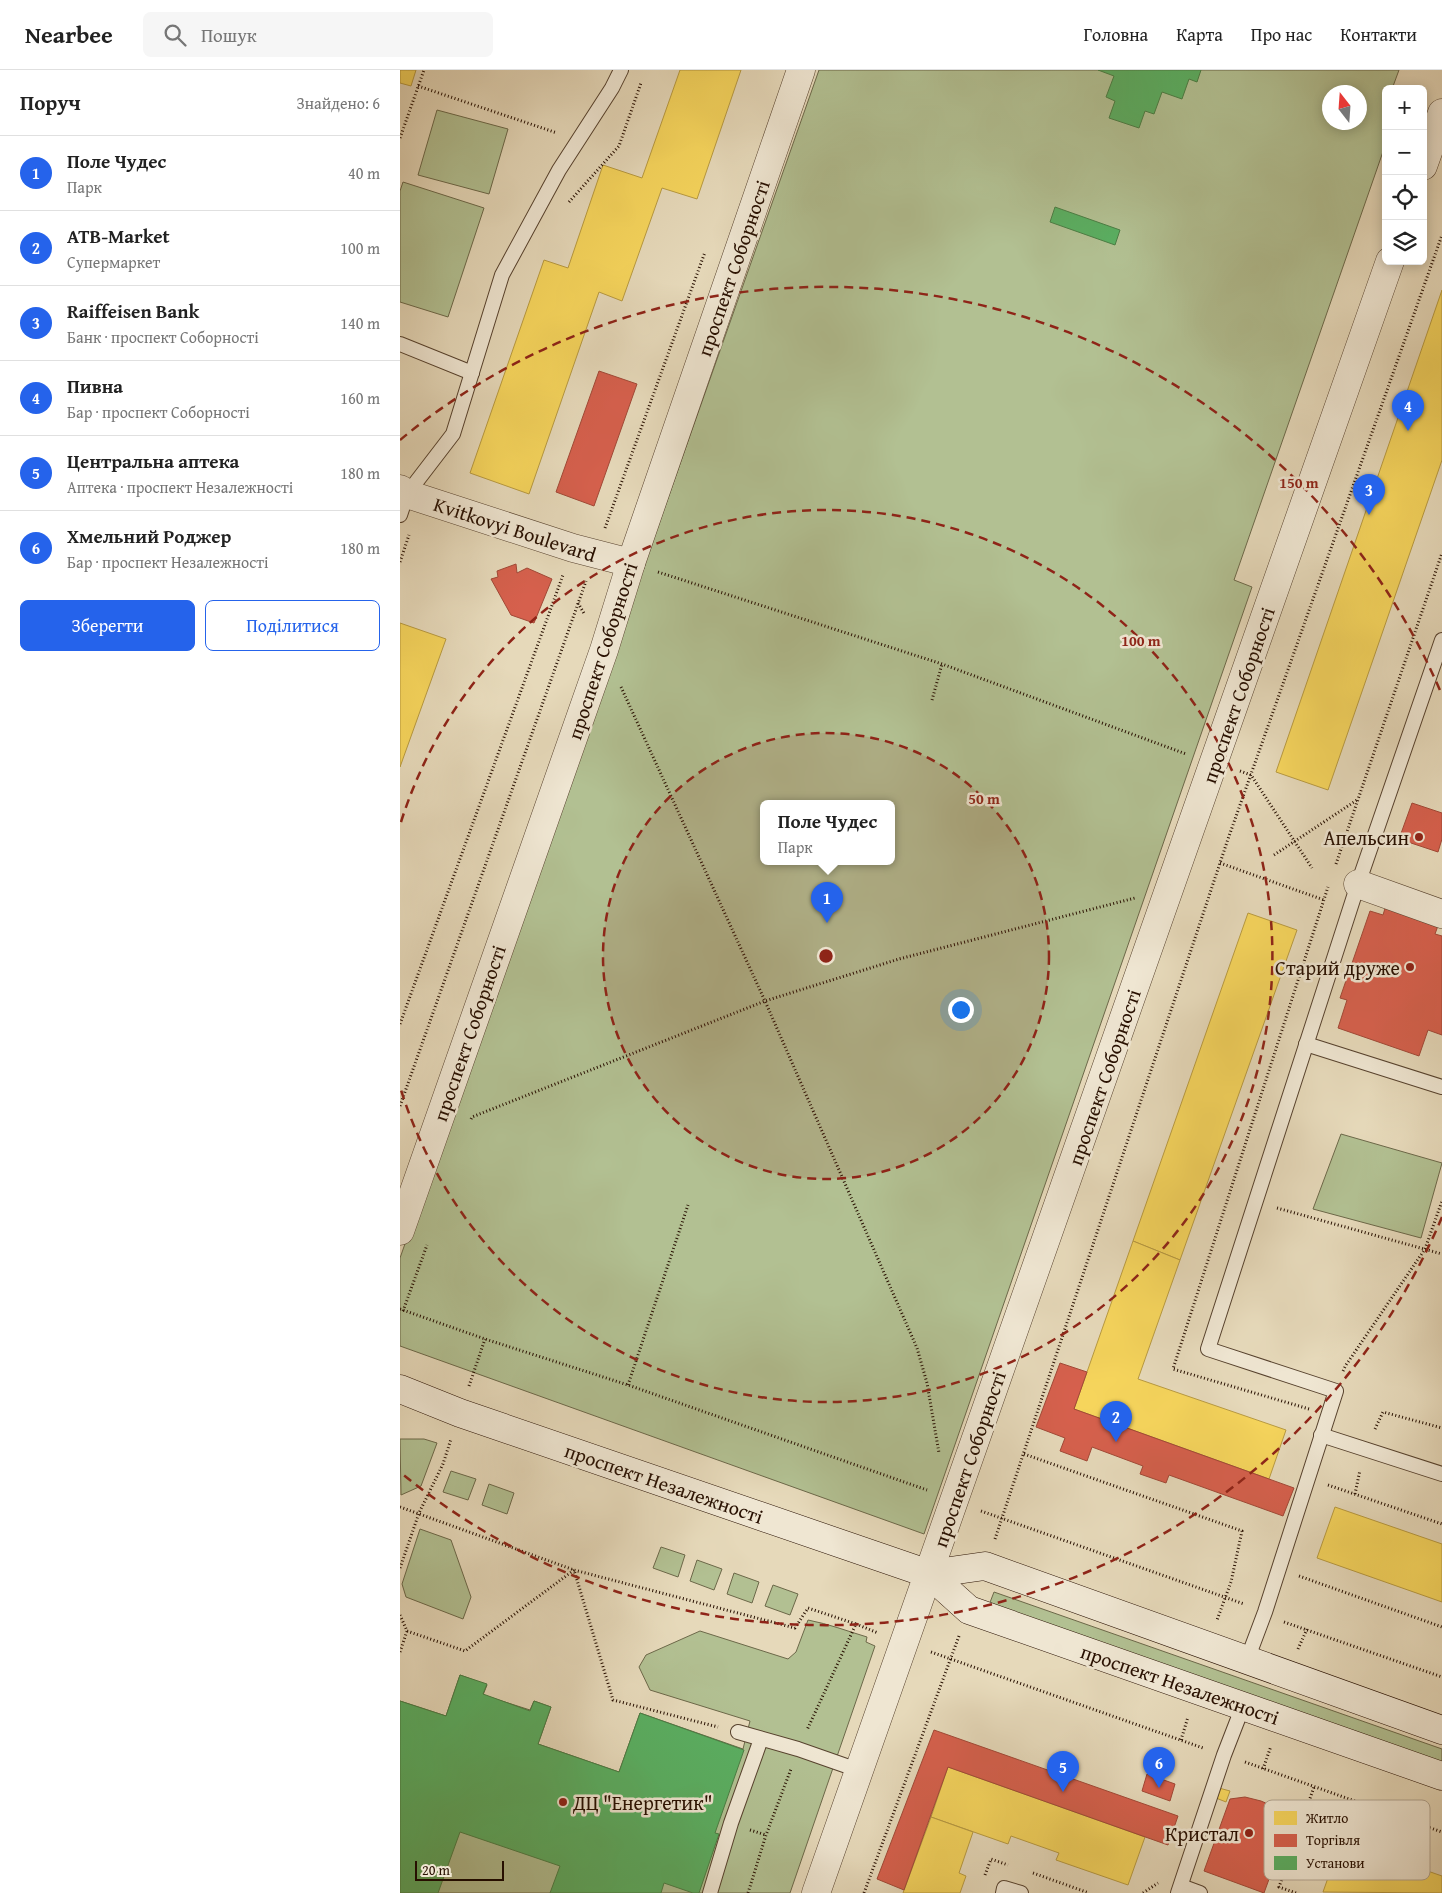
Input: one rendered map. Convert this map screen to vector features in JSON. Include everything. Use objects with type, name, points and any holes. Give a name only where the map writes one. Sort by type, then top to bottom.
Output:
[{"type":"street","name":"проспект Соборності","points":[[400,1231],[604,650],[631,563],[801,70]]},
{"type":"street","points":[[1427,155],[1442,113]]},
{"type":"street","name":"проспект Соборності","points":[[816,1893],[1389,265]]},
{"type":"street","name":"Kvitkovyi Boulevard","points":[[402,499],[584,552],[631,563]]},
{"type":"street","points":[[1358,884],[1442,914]]},
{"type":"street","name":"проспект Незалежності","points":[[400,1389],[460,1413],[929,1574],[969,1610],[1442,1776]]},
{"type":"street","name":"проспект Незалежності","points":[[929,1574],[985,1566],[1442,1730]]},
{"type":"lane","points":[[402,499],[453,434],[502,275],[559,170],[612,88],[621,70]]},
{"type":"lane","points":[[400,344],[472,373]]},
{"type":"lane","points":[[1247,1660],[1265,1612],[1336,1390],[1208,1349],[1358,884],[1442,640]]},
{"type":"lane","points":[[1306,1044],[1442,1087]]},
{"type":"lane","points":[[1321,1434],[1442,1474]]},
{"type":"lane","points":[[1200,1893],[1180,1889],[1224,1755],[1243,1706]]},
{"type":"lane","points":[[738,1732],[798,1749],[858,1770]]},
{"type":"lane","points":[[710,1893],[761,1739]]},
{"type":"lane","points":[[1003,1893],[1004,1888],[1020,1893]]},
{"type":"path","points":[[400,138],[424,70]]},
{"type":"path","points":[[568,203],[619,146],[643,78]]},
{"type":"path","points":[[418,86],[578,140]]},
{"type":"path","points":[[985,1566],[1003,1519],[1220,864],[1442,235]]},
{"type":"path","points":[[400,1024],[584,552],[707,247]]},
{"type":"path","points":[[400,1106],[578,602],[584,552]]},
{"type":"path","points":[[631,563],[942,664],[1214,764],[1251,775],[1312,868]]},
{"type":"path","points":[[578,602],[604,650],[765,1001],[917,1348],[928,1383],[940,1457]]},
{"type":"path","points":[[932,700],[942,664]]},
{"type":"path","points":[[1274,855],[1358,800]]},
{"type":"path","points":[[1220,864],[1324,900]]},
{"type":"path","points":[[469,1126],[472,1117],[765,1001],[900,959],[1170,889]]},
{"type":"path","points":[[1229,1194],[1442,1254]]},
{"type":"path","points":[[1346,1365],[1425,1249],[1442,1201]]},
{"type":"path","points":[[628,1385],[688,1206]]},
{"type":"path","points":[[430,1237],[402,1310],[628,1385],[927,1491],[930,1482]]},
{"type":"path","points":[[400,1568],[419,1513],[443,1464],[485,1339]]},
{"type":"path","points":[[1383,1412],[1442,1428]]},
{"type":"path","points":[[1024,1454],[1242,1531],[1231,1582]]},
{"type":"path","points":[[1326,1494],[1329,1485],[1442,1524]]},
{"type":"path","points":[[954,1502],[1442,1677]]},
{"type":"path","points":[[400,1507],[574,1570],[795,1628],[808,1608],[1351,1800]]},
{"type":"path","points":[[1301,1567],[1298,1576],[1442,1627]]},
{"type":"path","points":[[407,1631],[465,1651],[574,1570]]},
{"type":"path","points":[[574,1570],[613,1700],[738,1732]]},
{"type":"path","points":[[864,1893],[969,1610]]},
{"type":"path","points":[[400,1615],[407,1631],[400,1652]]},
{"type":"path","points":[[748,1893],[766,1835],[798,1749],[856,1624]]},
{"type":"path","points":[[1309,1800],[1314,1787]]},
{"type":"path","points":[[1430,1828],[1442,1832]]},
{"type":"path","points":[[752,1831],[766,1835]]},
{"type":"path","points":[[1281,1880],[1279,1887],[1296,1893]]},
{"type":"green space","points":[[819,70],[1399,70],[1393,85],[1382,85],[1382,154],[1234,580],[1252,587],[924,1534],[400,1346],[400,1258]]},
{"type":"green space","points":[[437,110],[508,129],[489,194],[418,175]]},
{"type":"green space","points":[[403,182],[484,208],[448,317],[400,302],[400,191]]},
{"type":"green space","points":[[1341,1134],[1442,1163],[1421,1238],[1313,1209]]},
{"type":"green space","points":[[400,1439],[424,1439],[437,1443],[421,1486],[401,1495]]},
{"type":"green space","points":[[451,1471],[476,1479],[468,1500],[443,1492]]},
{"type":"green space","points":[[489,1484],[514,1493],[507,1514],[482,1505]]},
{"type":"green space","points":[[420,1529],[451,1540],[471,1597],[463,1619],[406,1597],[402,1584]]},
{"type":"green space","points":[[661,1547],[685,1555],[678,1577],[653,1568]]},
{"type":"green space","points":[[697,1560],[722,1569],[714,1590],[690,1581]]},
{"type":"green space","points":[[734,1573],[759,1582],[752,1603],[727,1594]]},
{"type":"green space","points":[[773,1585],[798,1594],[790,1615],[765,1606]]},
{"type":"green space","points":[[994,1592],[1442,1749],[1442,1764],[989,1605]]},
{"type":"green space","points":[[808,1620],[867,1637],[866,1642],[875,1646],[790,1893],[400,1893],[400,1701],[446,1716],[460,1675],[487,1685],[483,1695],[530,1710],[534,1701],[551,1707],[538,1744],[619,1772],[640,1713],[743,1749],[750,1721],[650,1690],[639,1667],[646,1655],[700,1631],[788,1659],[796,1652]]},
{"type":"building: Житло","points":[[400,70],[416,70],[411,86],[400,83]]},
{"type":"building: Житло","points":[[680,70],[741,70],[697,199],[662,188],[622,301],[599,292],[529,494],[470,473],[544,260],[568,268],[603,165],[642,178]]},
{"type":"building: Житло","points":[[1442,290],[1442,460],[1328,790],[1276,772]]},
{"type":"building: Житло","points":[[400,623],[446,639],[400,767]]},
{"type":"building: Житло","points":[[1248,913],[1297,930],[1180,1260],[1133,1241]]},
{"type":"building: Житло","points":[[1133,1241],[1180,1260],[1138,1379],[1286,1430],[1269,1479],[1074,1409]]},
{"type":"building: Житло","points":[[1335,1507],[1442,1544],[1442,1602],[1317,1558]]},
{"type":"building: Житло","points":[[948,1767],[1145,1837],[1128,1885],[1056,1860],[1059,1853],[1011,1836],[1008,1844],[931,1817]]},
{"type":"building: Житло","points":[[1219,1788],[1230,1791],[1226,1802],[1216,1798]]},
{"type":"building: Житло","points":[[931,1817],[973,1832],[959,1873],[966,1876],[960,1893],[903,1893]]},
{"type":"building: Житло","points":[[1430,1872],[1442,1876],[1442,1893],[1323,1892],[1327,1880],[1430,1880]]},
{"type":"building: Торгівля","points":[[599,371],[637,384],[594,506],[556,492]]},
{"type":"building: Торгівля","points":[[516,564],[517,573],[527,568],[552,579],[534,623],[511,615],[491,579],[498,577],[497,571]]},
{"type":"building: Торгівля","points":[[1412,803],[1442,813],[1442,839],[1438,852],[1399,839]]},
{"type":"building: Торгівля","points":[[1386,905],[1439,923],[1435,934],[1442,936],[1442,1035],[1428,1030],[1419,1056],[1338,1028],[1347,1000],[1340,998],[1370,911],[1383,915]]},
{"type":"building: Торгівля","points":[[1060,1363],[1087,1372],[1074,1409],[1294,1488],[1283,1516],[1169,1475],[1166,1483],[1140,1474],[1143,1466],[1092,1447],[1087,1461],[1060,1451],[1065,1438],[1036,1427]]},
{"type":"building: Торгівля","points":[[934,1730],[1178,1816],[1168,1845],[948,1767],[904,1890],[877,1879]]},
{"type":"building: Торгівля","points":[[1147,1774],[1175,1784],[1170,1801],[1142,1791]]},
{"type":"building: Торгівля","points":[[1245,1797],[1264,1802],[1264,1880],[1269,1880],[1264,1893],[1204,1871],[1230,1799]]},
{"type":"building: Установи","points":[[1098,70],[1201,70],[1197,82],[1189,79],[1182,99],[1162,92],[1154,114],[1145,111],[1139,128],[1109,118],[1115,101],[1106,97],[1114,76]]},
{"type":"building: Установи","points":[[1055,207],[1120,230],[1115,245],[1050,222]]},
{"type":"building: Установи","name":"ДЦ \"Енергетик\"","points":[[460,1675],[487,1684],[483,1694],[530,1711],[534,1701],[551,1707],[538,1744],[619,1772],[640,1713],[744,1750],[715,1833],[719,1834],[699,1893],[693,1893],[664,1883],[661,1893],[550,1893],[560,1866],[460,1832],[438,1893],[400,1893],[400,1701],[446,1716]]},
{"type":"place","name":"Пивна","points":[[1408,431]]},
{"type":"place","name":"Raiffeisen Bank","points":[[1369,515]]},
{"type":"place","name":"Апельсин","points":[[1419,837]]},
{"type":"place","name":"Поле Чудес","points":[[827,923]]},
{"type":"place","name":"Старий друже","points":[[1410,967]]},
{"type":"place","name":"ATB-Market","points":[[1116,1442]]},
{"type":"place","name":"Хмельний Роджер","points":[[1159,1788]]},
{"type":"place","name":"Центральна аптека","points":[[1063,1792]]},
{"type":"place","name":"ДЦ \"Енергетик\"","points":[[563,1802]]},
{"type":"place","name":"Кристал","points":[[1249,1833]]}]
